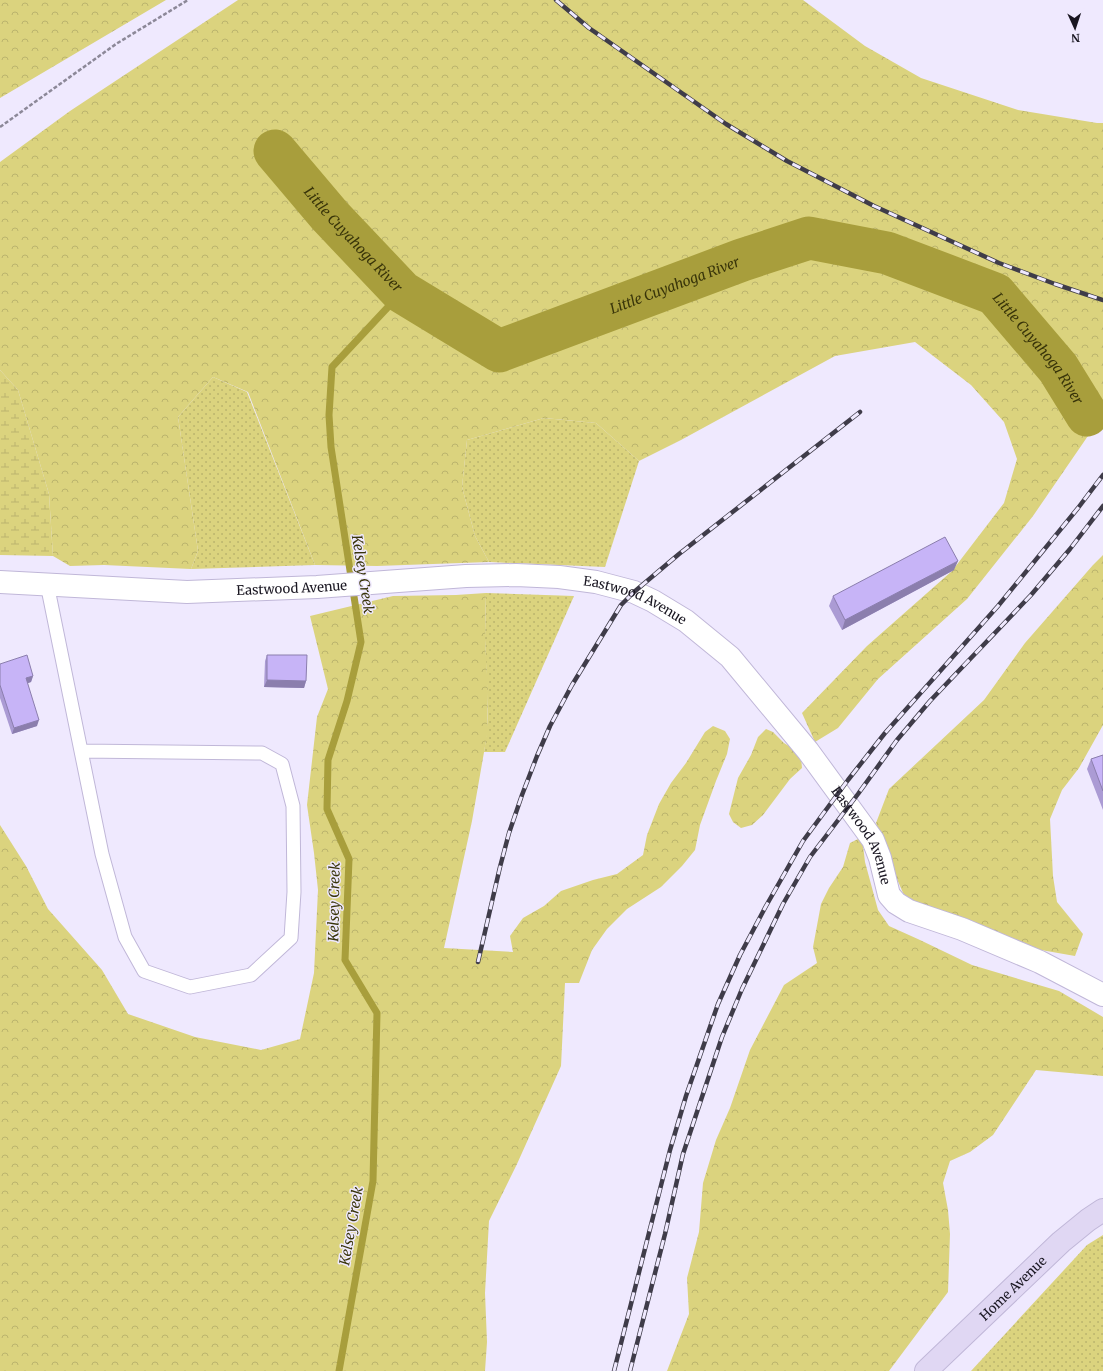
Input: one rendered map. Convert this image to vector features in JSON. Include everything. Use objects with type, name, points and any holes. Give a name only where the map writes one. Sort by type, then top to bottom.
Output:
[{"type":"street","name":"Eastwood Avenue","points":[[0,582],[187,592],[317,587],[466,576],[516,575],[559,577],[596,582],[634,592],[653,601],[686,621],[730,657],[808,751],[873,840],[880,858],[889,895],[896,903],[909,911],[962,929],[1040,962],[1103,995]]},
{"type":"street","name":"Home Avenue","points":[[926,1371],[1061,1242],[1103,1210]]},
{"type":"lane","points":[[47,584],[81,751],[102,854],[125,937],[144,972],[190,987],[251,976],[291,938],[294,892],[293,806],[282,764],[262,753],[81,751]]},
{"type":"path","points":[[0,127],[116,44],[188,0]]},
{"type":"green space","points":[[0,0],[166,0],[0,98]]},
{"type":"green space","points":[[238,0],[803,0],[865,46],[921,78],[1018,110],[1103,123],[1103,414],[1033,516],[967,599],[878,679],[838,728],[815,742],[802,713],[867,646],[952,571],[1004,503],[1017,459],[1004,422],[971,385],[915,342],[835,356],[681,440],[639,461],[596,423],[544,418],[467,440],[462,487],[475,536],[489,562],[377,566],[315,565],[248,392],[213,377],[178,417],[198,551],[191,569],[104,565],[70,566],[53,556],[49,494],[18,390],[0,370],[0,162],[70,111]]},
{"type":"green space","points":[[0,370],[18,390],[49,494],[53,556],[0,555]]},
{"type":"green space","points":[[213,377],[247,392],[315,565],[191,569],[198,551],[178,417]]},
{"type":"green space","points":[[544,418],[596,423],[639,461],[605,567],[489,562],[475,536],[462,487],[467,440]]},
{"type":"green space","points":[[1103,555],[1103,725],[1079,768],[1062,790],[1050,819],[1053,876],[1057,902],[1083,934],[1075,956],[1041,950],[996,932],[920,906],[904,895],[889,861],[876,823],[889,789],[984,700],[1025,643]]},
{"type":"green space","points":[[486,593],[574,596],[505,752],[484,752],[488,710],[485,639]]},
{"type":"green space","points":[[486,593],[485,639],[488,692],[487,735],[472,821],[444,948],[513,952],[510,936],[523,918],[544,906],[561,891],[593,880],[617,874],[643,855],[647,835],[659,804],[705,732],[713,726],[725,731],[730,739],[727,754],[700,825],[695,850],[682,866],[661,887],[627,909],[607,929],[592,950],[579,983],[565,983],[561,1066],[517,1164],[489,1221],[485,1293],[487,1342],[485,1371],[0,1371],[0,825],[26,866],[48,909],[102,970],[128,1014],[195,1037],[261,1050],[300,1039],[314,973],[318,890],[307,805],[317,717],[328,689],[310,616],[393,596]]},
{"type":"green space","points":[[766,729],[773,732],[784,743],[795,750],[801,757],[802,768],[790,779],[763,815],[752,825],[741,828],[733,822],[729,814],[738,778],[751,755],[758,737]]},
{"type":"green space","points":[[862,837],[865,862],[878,910],[889,926],[972,965],[1059,991],[1103,1017],[1103,1076],[1036,1070],[993,1135],[970,1152],[950,1161],[943,1183],[948,1210],[950,1234],[948,1292],[889,1371],[667,1371],[689,1314],[687,1278],[699,1232],[703,1183],[716,1140],[730,1108],[750,1050],[784,985],[817,963],[813,947],[821,904],[829,888],[843,867],[850,843]]},
{"type":"green space","points":[[1103,1235],[1103,1371],[971,1371],[1087,1245]]},
{"type":"building","points":[[945,537],[958,561],[845,620],[833,596]]},
{"type":"building","points":[[27,655],[33,676],[26,678],[39,720],[14,728],[0,685],[0,664]]},
{"type":"building","points":[[267,655],[307,655],[306,681],[267,680]]},
{"type":"building","points":[[1103,755],[1103,791],[1091,759]]},
{"type":"waterway","name":"Little Cuyahoga River","points":[[275,151],[330,216],[402,292],[499,351],[742,260],[809,238],[887,253],[995,294],[1058,368],[1087,415]]},
{"type":"waterway","name":"Kelsey Creek","points":[[339,1371],[373,1181],[377,1013],[345,960],[349,859],[327,809],[328,760],[347,701],[361,642],[331,447],[329,415],[332,367],[402,292]]},
{"type":"railway","points":[[556,0],[589,28],[726,124],[787,161],[874,206],[999,263],[1103,300]]},
{"type":"railway","points":[[478,962],[509,833],[537,756],[550,726],[572,685],[621,605],[679,554],[860,412]]},
{"type":"railway","points":[[614,1371],[670,1150],[686,1096],[718,1004],[740,955],[766,906],[803,841],[848,780],[885,733],[998,606],[1103,475]]},
{"type":"railway","points":[[630,1371],[665,1234],[683,1154],[722,1037],[742,989],[783,904],[810,857],[897,740],[930,701],[1031,595],[1070,549],[1103,506]]}]
